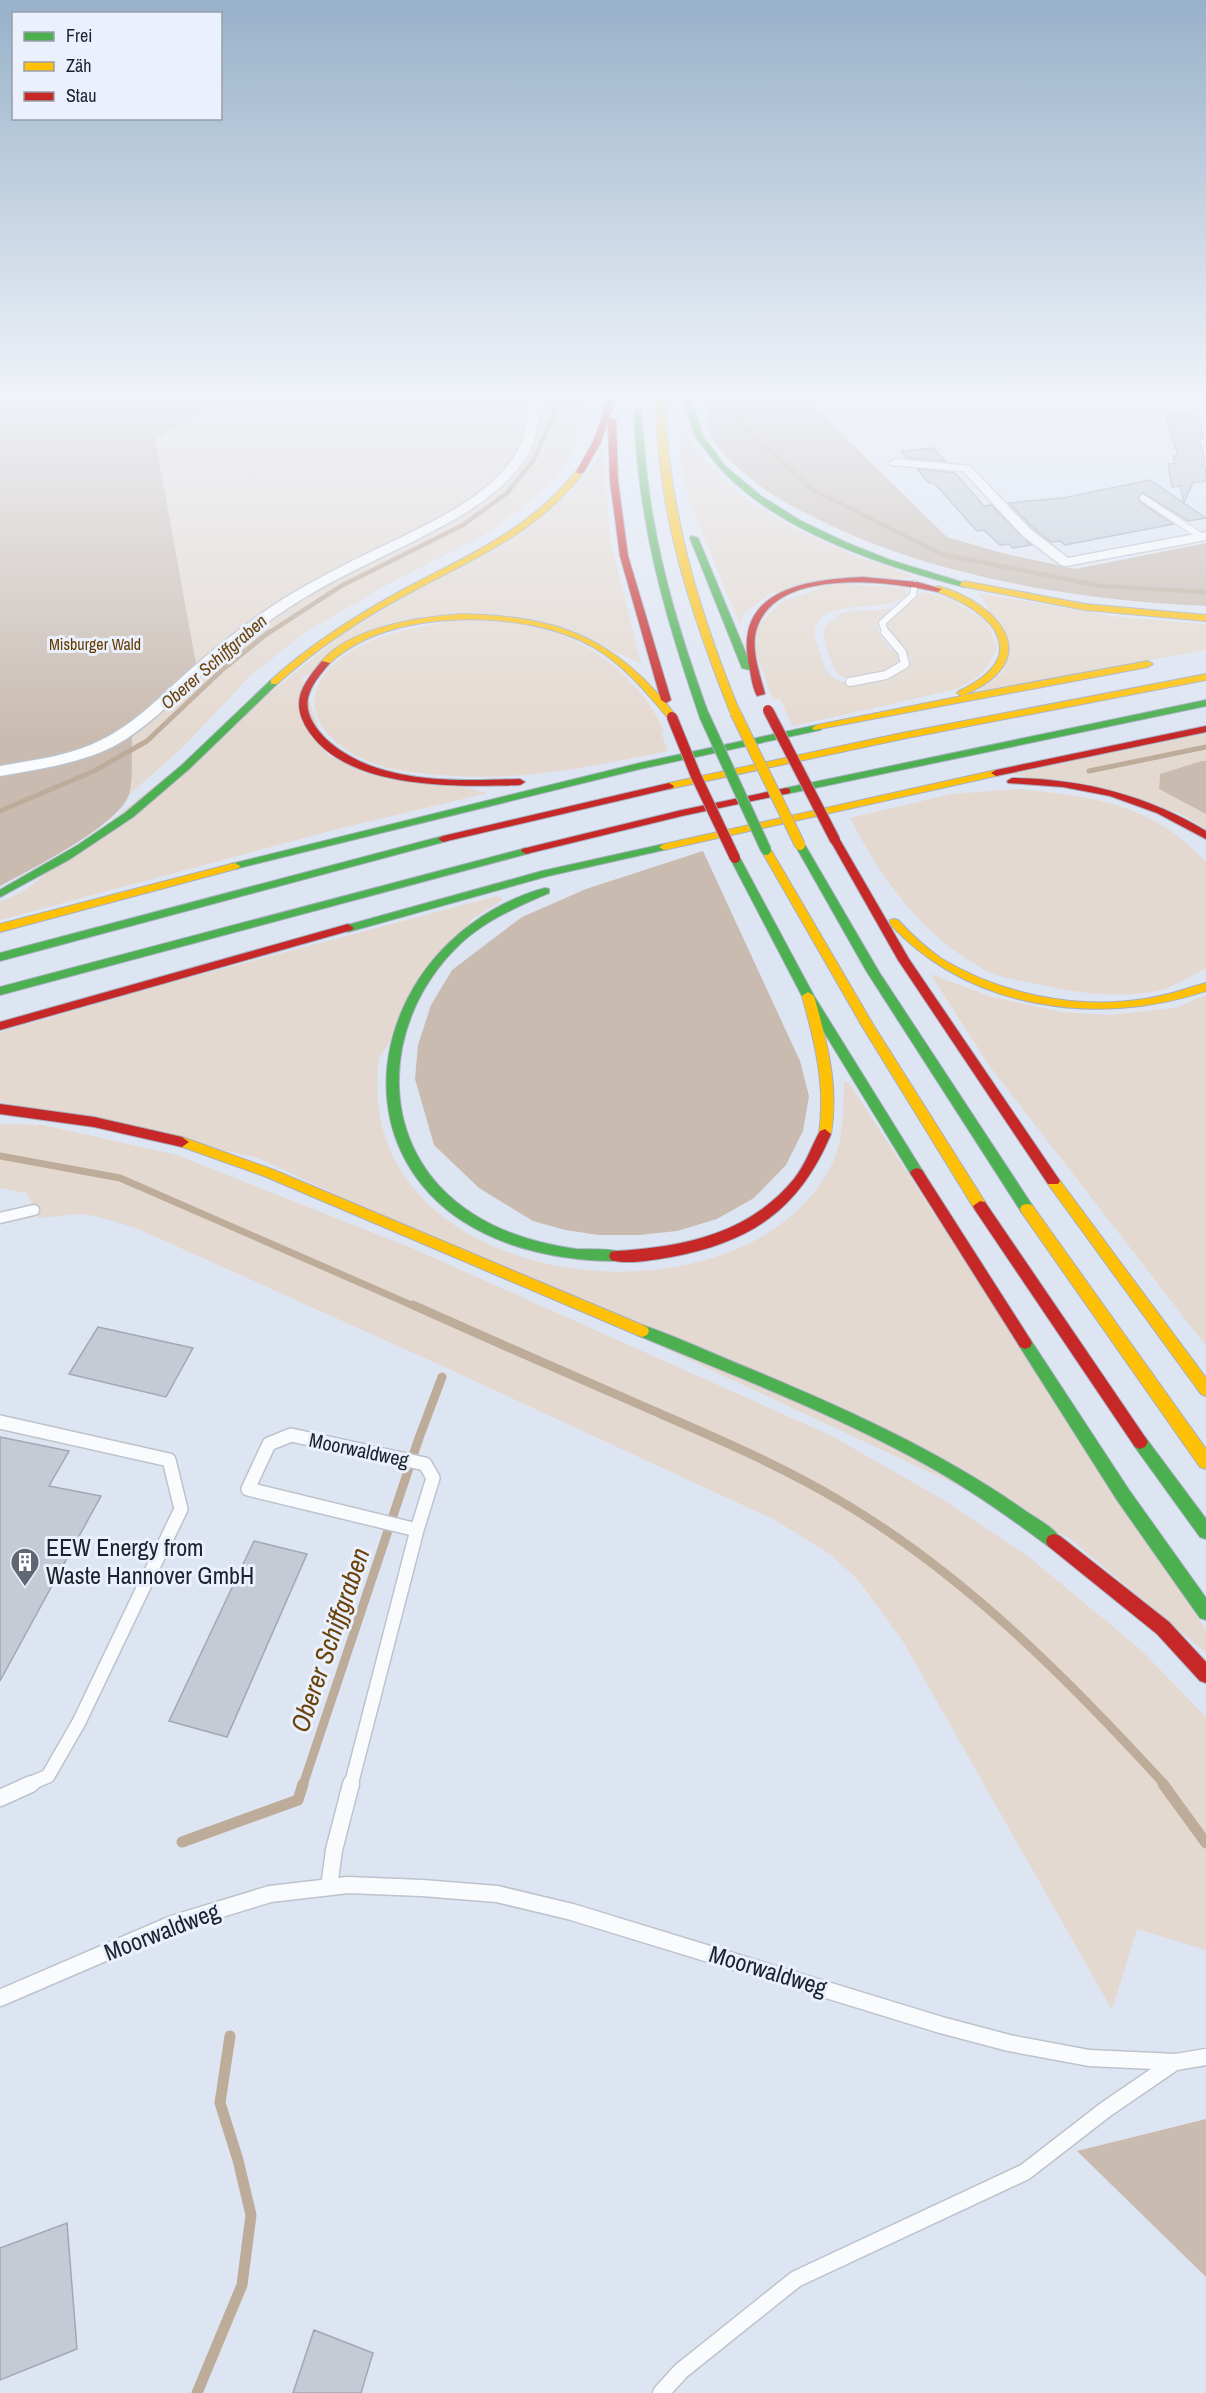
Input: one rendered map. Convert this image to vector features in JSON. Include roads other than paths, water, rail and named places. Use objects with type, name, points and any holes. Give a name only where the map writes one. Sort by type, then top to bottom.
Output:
[{"type":"highway","points":[[0,894],[68,857],[128,816],[183,768],[269,686],[331,637],[390,600],[507,537],[542,512]]},
{"type":"highway","points":[[618,512],[624,556],[647,641],[672,717],[696,776],[735,858],[808,996],[971,1259],[1124,1495],[1206,1612]]},
{"type":"highway","points":[[647,512],[653,550],[669,612],[704,715],[766,850],[841,983],[981,1208],[1159,1468],[1206,1532]]},
{"type":"highway","points":[[670,512],[695,611],[735,712],[800,845],[873,972],[1019,1198],[1206,1462]]},
{"type":"highway","points":[[682,512],[737,647],[760,694],[835,840],[904,960],[1058,1189],[1206,1390]]},
{"type":"highway","points":[[779,512],[841,544],[911,569],[1011,594],[1120,612],[1206,618]]},
{"type":"highway","points":[[760,694],[751,640],[754,623],[765,608],[781,596],[802,587],[842,580],[881,579],[944,591],[982,611],[1004,635],[1006,648],[1000,666],[984,682],[962,694],[900,710]]},
{"type":"highway","points":[[640,766],[552,780],[500,783],[442,781],[384,772],[351,761],[328,748],[312,733],[303,716],[302,699],[308,683],[319,667],[336,654],[365,638],[426,620],[477,616],[502,617],[553,627],[602,648],[637,675],[672,717]]},
{"type":"highway","points":[[0,928],[197,875],[640,766],[900,710],[1160,662]]},
{"type":"highway","points":[[0,957],[239,891],[662,788],[870,742],[1206,677]]},
{"type":"highway","points":[[833,810],[1206,703]]},
{"type":"highway","points":[[0,991],[462,867],[682,813],[1206,703]]},
{"type":"highway","points":[[0,1026],[546,873],[1068,757],[1206,729]]},
{"type":"highway","points":[[950,785],[1017,781],[1086,788],[1129,798],[1162,811],[1206,836]]},
{"type":"highway","points":[[701,840],[560,885],[508,907],[470,929],[437,962],[410,1001],[392,1046],[389,1083],[394,1117],[409,1156],[428,1181],[455,1208],[487,1227],[522,1242],[561,1252],[602,1257],[646,1256],[688,1250],[733,1234],[775,1210],[808,1174],[825,1136],[830,1098],[826,1068],[808,996]]},
{"type":"highway","points":[[851,866],[889,916],[917,946],[946,965],[982,982],[1028,997],[1065,1004],[1108,1007],[1151,1004],[1185,996],[1206,987]]},
{"type":"highway","points":[[0,1109],[48,1113],[115,1125],[185,1143],[269,1173],[842,1415],[930,1459],[1013,1511],[1086,1565],[1163,1628],[1206,1675]]},
{"type":"street","points":[[0,771],[50,761],[105,745],[139,724],[203,666],[267,616],[339,573],[447,520],[459,512]]},
{"type":"street","points":[[1007,512],[1026,532],[1066,562],[1204,536]]},
{"type":"lane","points":[[1165,512],[1204,536]]},
{"type":"lane","points":[[850,682],[888,675],[898,671],[905,664],[905,656],[883,630],[882,623],[913,595],[915,584]]},
{"type":"lane","points":[[0,1218],[34,1210]]},
{"type":"lane","points":[[0,1422],[170,1460],[181,1509],[79,1722],[48,1776],[0,1798]]},
{"type":"lane","name":"Moorwaldweg","points":[[329,1887],[334,1850],[417,1530],[433,1478],[425,1464],[291,1436],[269,1444],[248,1489],[417,1530]]},
{"type":"lane","name":"Moorwaldweg","points":[[0,1998],[172,1923],[270,1894],[348,1885],[379,1886],[497,1894],[572,1912],[941,2025],[1009,2043],[1089,2058],[1176,2062],[1206,2057]]},
{"type":"lane","points":[[661,2393],[681,2371],[796,2279],[1025,2172],[1105,2110],[1176,2062]]},
{"type":"waterway","name":"Oberer Schiffgraben","points":[[267,634],[341,586],[463,525],[481,512]]},
{"type":"waterway","points":[[856,512],[941,554],[1101,586],[1206,592]]},
{"type":"waterway","name":"Oberer Schiffgraben","points":[[0,811],[94,771],[147,741],[223,669],[269,632]]},
{"type":"waterway","points":[[1089,771],[1206,747]]},
{"type":"waterway","name":"Oberer Schiffgraben","points":[[0,1156],[120,1178],[416,1307]]},
{"type":"waterway","points":[[413,1305],[750,1453],[842,1502],[931,1562],[1014,1631],[1165,1785]]},
{"type":"waterway","name":"Oberer Schiffgraben","points":[[303,1785],[419,1438],[442,1377]]},
{"type":"waterway","name":"Oberer Schiffgraben","points":[[182,1842],[298,1800],[303,1784]]},
{"type":"waterway","points":[[1163,1784],[1206,1843]]},
{"type":"waterway","name":"Oberer Schiffgraben","points":[[197,2393],[242,2285],[251,2215],[238,2160],[220,2103],[230,2036]]},
{"type":"place","name":"EEW Energy from Waste Hannover GmbH","points":[[25,1588]]},
{"type":"park label","name":"Misburger Wald","points":[[95,644]]}]
